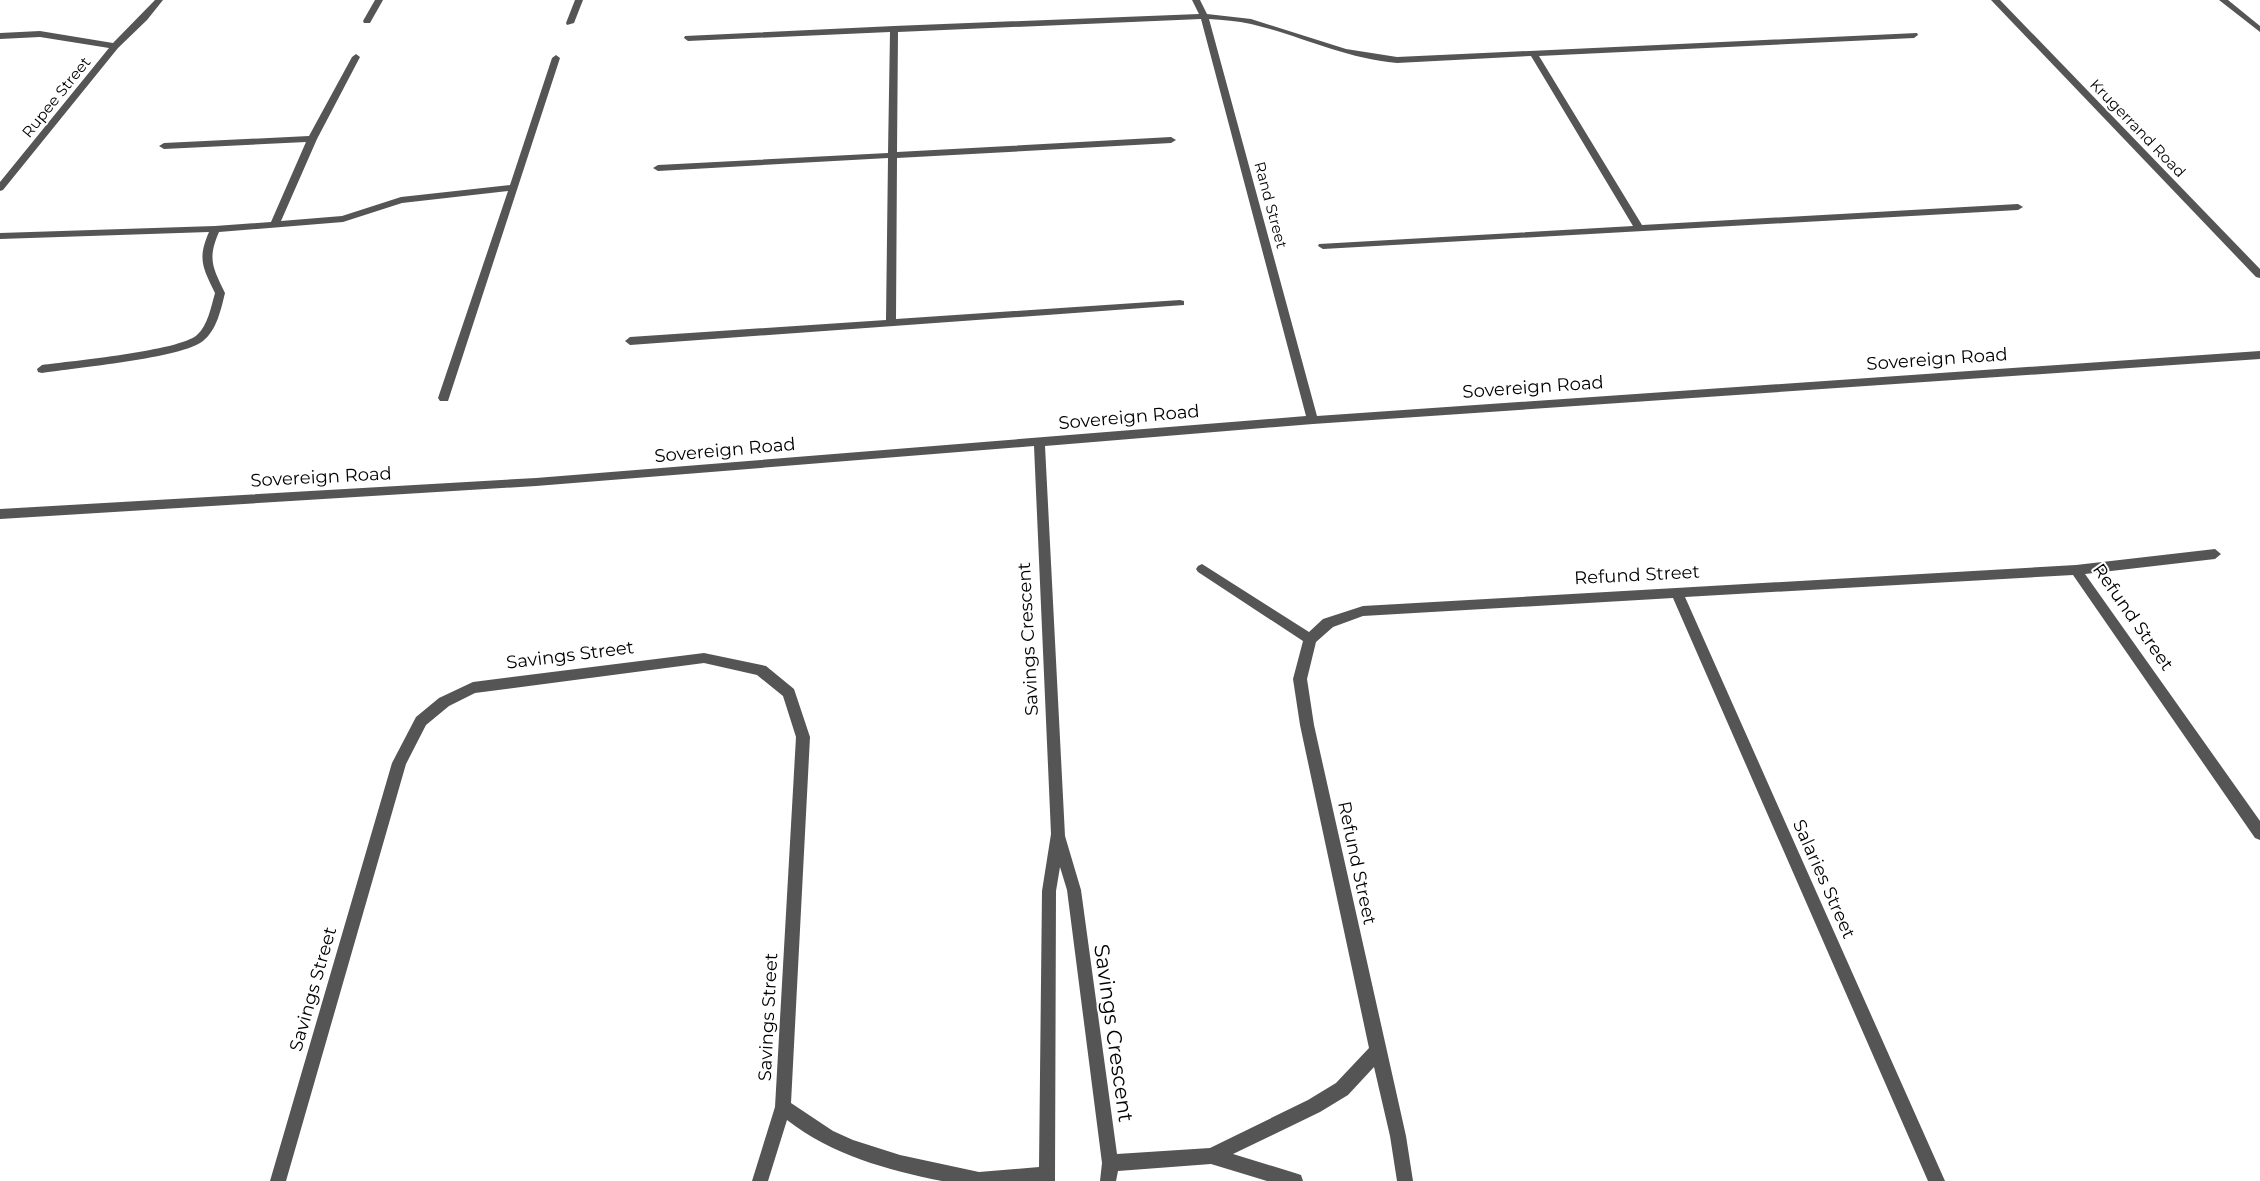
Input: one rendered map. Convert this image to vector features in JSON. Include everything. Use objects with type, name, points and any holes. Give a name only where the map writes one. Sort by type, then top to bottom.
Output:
[{"type":"street","name":"Rupee Street","points":[[0,188],[115,46],[144,18],[159,0]]},
{"type":"street","points":[[368,21],[379,0]]},
{"type":"street","points":[[570,23],[579,0]]},
{"type":"street","name":"Rand Street","points":[[1196,0],[1204,16],[1313,420]]},
{"type":"street","name":"Krugerrand Road","points":[[1995,0],[2260,275]]},
{"type":"street","points":[[2223,0],[2260,30]]},
{"type":"street","points":[[688,38],[1204,16],[1256,22],[1353,55],[1372,59],[1397,60],[1914,35]]},
{"type":"street","points":[[891,323],[894,28]]},
{"type":"street","points":[[0,36],[40,34],[115,46]]},
{"type":"street","points":[[1533,53],[1639,228]]},
{"type":"street","points":[[274,225],[312,139],[356,56]]},
{"type":"street","points":[[444,398],[556,58]]},
{"type":"street","points":[[164,146],[312,139]]},
{"type":"street","points":[[658,168],[1171,140]]},
{"type":"street","points":[[0,236],[215,228],[343,219],[401,200],[513,187]]},
{"type":"street","points":[[1323,246],[2018,208]]},
{"type":"street","points":[[42,369],[175,349],[195,342],[204,334],[216,309],[220,293],[205,263],[206,250],[215,228]]},
{"type":"street","points":[[630,341],[1180,303]]},
{"type":"street","name":"Sovereign Road","points":[[0,514],[536,482],[1313,420],[2260,355]]},
{"type":"street","name":"Savings Crescent","points":[[1039,442],[1058,834],[1049,891],[1046,1178]]},
{"type":"street","points":[[2076,570],[2215,554]]},
{"type":"street","points":[[1202,569],[1310,639]]},
{"type":"street","name":"Refund Street","points":[[1405,1181],[1398,1136],[1306,725],[1300,679],[1310,639],[1328,623],[1363,612],[1677,592],[2076,570],[2260,832]]},
{"type":"street","name":"Salaries Street","points":[[1677,592],[1937,1181]]},
{"type":"street","name":"Savings Street","points":[[278,1181],[399,763],[421,721],[444,702],[473,688],[704,658],[761,670],[789,693],[803,736],[783,1107],[760,1181]]},
{"type":"street","name":"Savings Crescent","points":[[1058,834],[1074,890],[1110,1163],[1108,1181]]},
{"type":"street","points":[[1211,1156],[1314,1106],[1342,1089],[1378,1052]]},
{"type":"street","points":[[783,1107],[815,1132],[855,1150],[886,1161],[976,1180],[1046,1178]]},
{"type":"street","points":[[1110,1163],[1211,1156],[1295,1181]]}]
